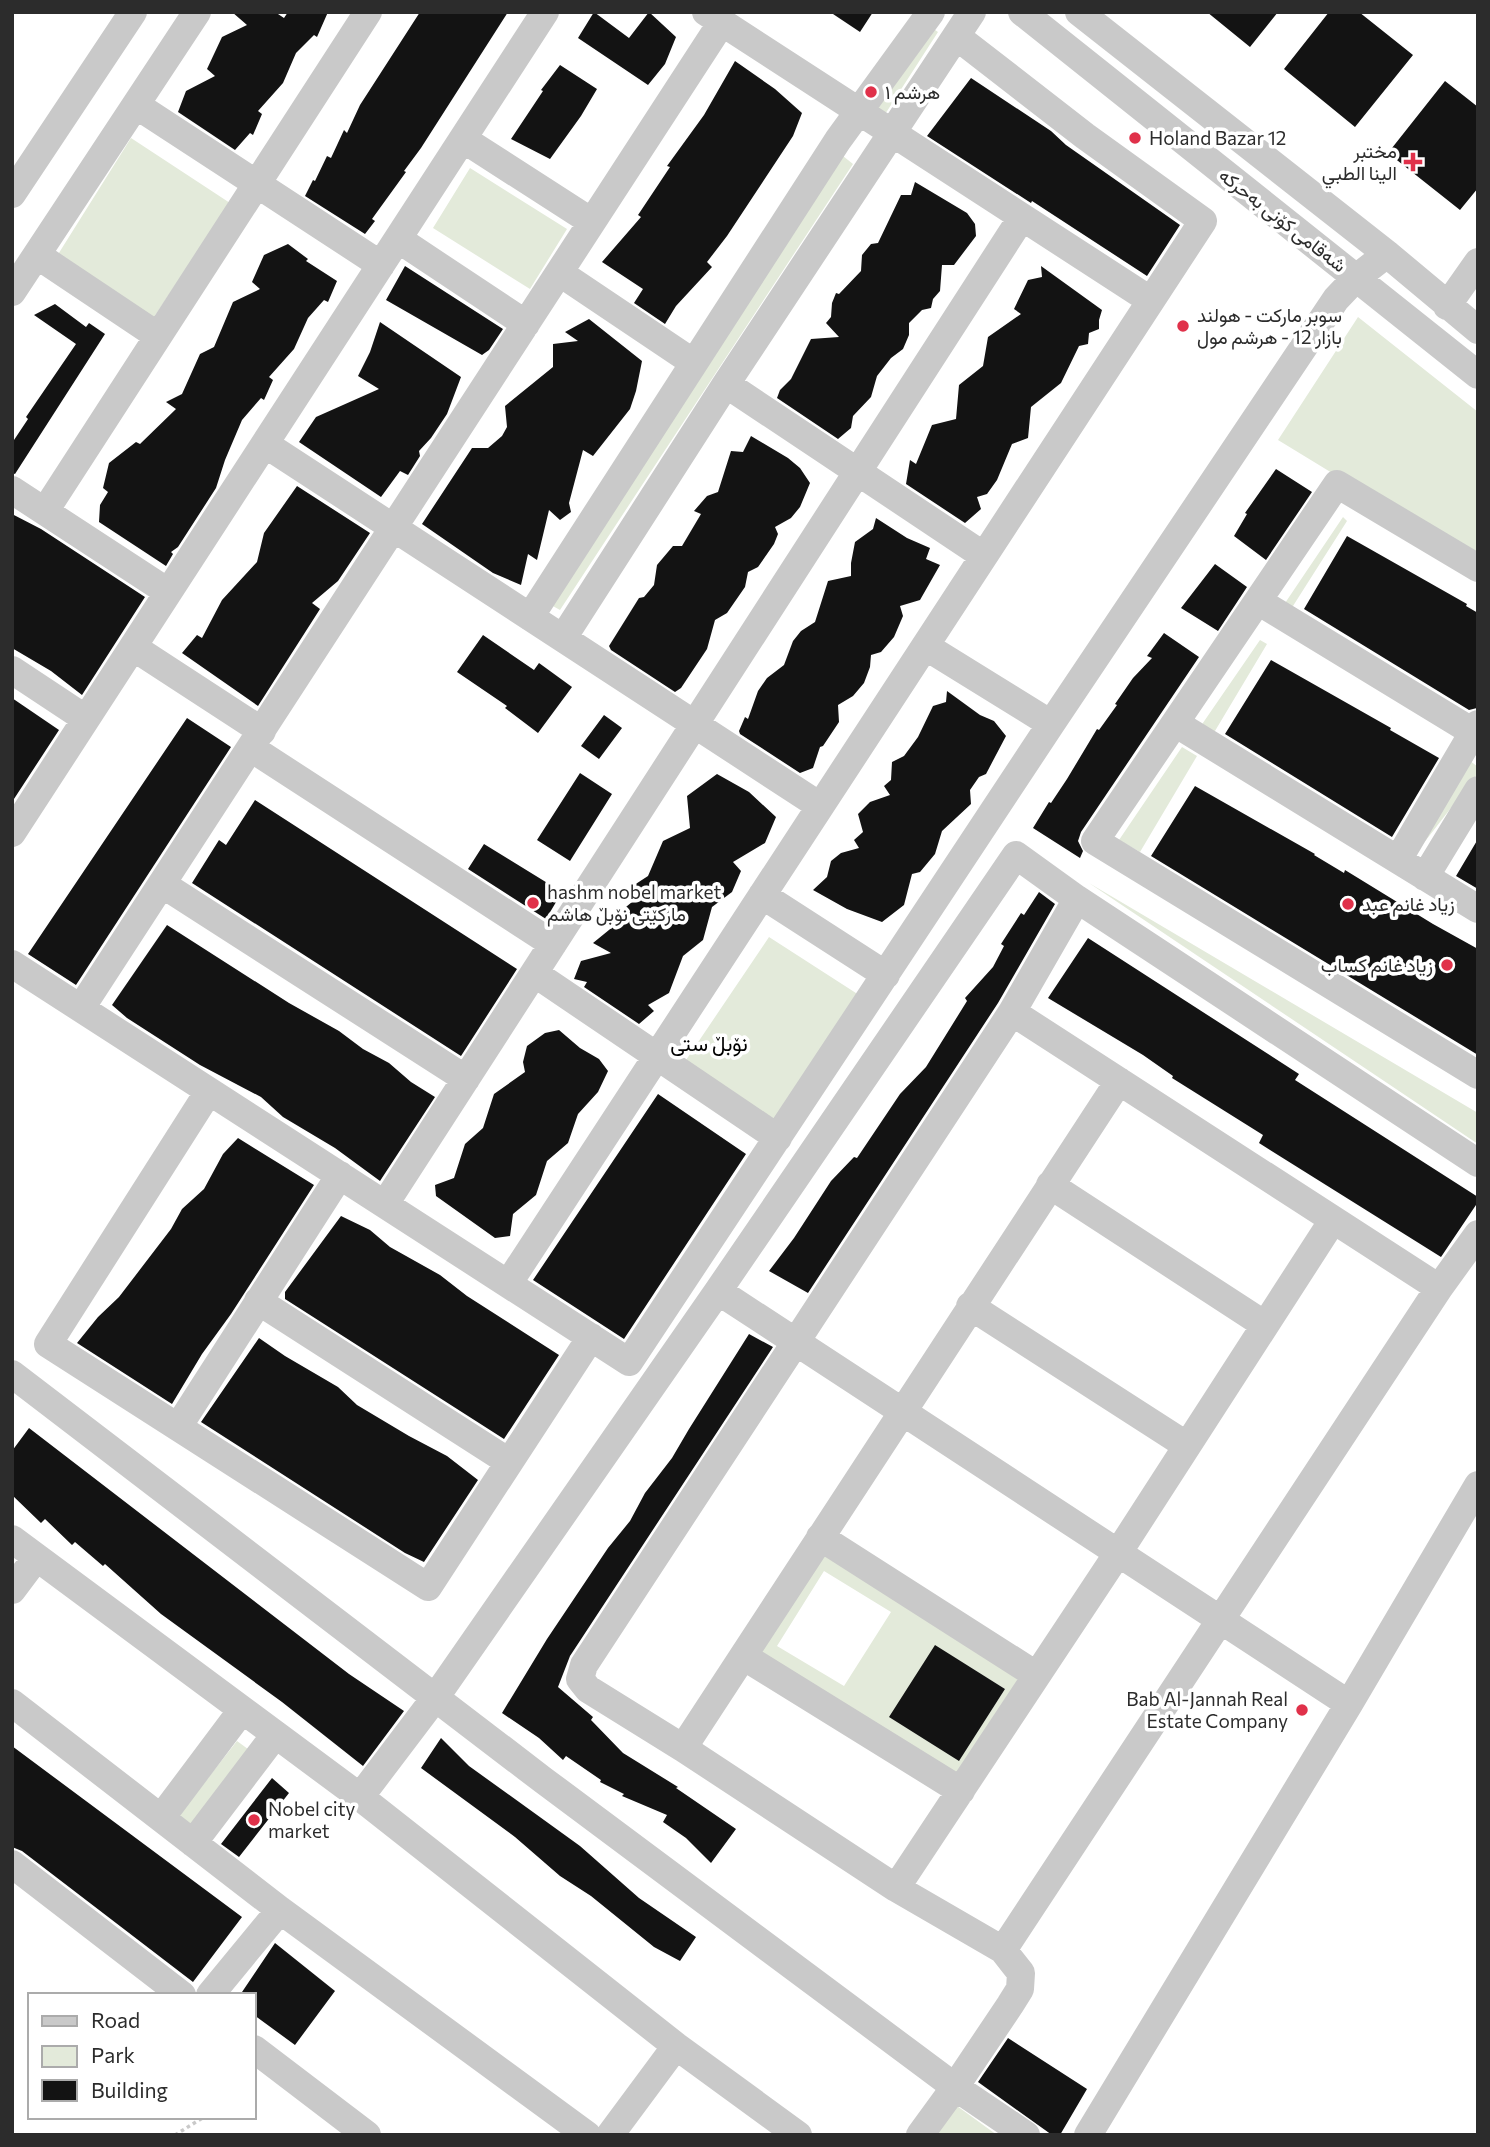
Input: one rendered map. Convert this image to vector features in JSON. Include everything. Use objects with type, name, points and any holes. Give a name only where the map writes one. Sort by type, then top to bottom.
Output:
[{"type":"street","points":[[12,194],[133,12]]},
{"type":"street","points":[[12,292],[197,12]]},
{"type":"street","points":[[45,511],[368,12]]},
{"type":"street","points":[[12,833],[545,12]]},
{"type":"street","points":[[530,617],[858,110],[931,12]]},
{"type":"street","points":[[562,638],[972,12]]},
{"type":"street","name":"شەقامی کۆنی بەحرکە","points":[[1022,12],[1478,375]]},
{"type":"street","name":"شەقامی کۆنی بەحرکە","points":[[1079,12],[1387,254],[1447,306],[1476,324]]},
{"type":"street","points":[[81,1008],[592,222],[714,17],[1150,300]]},
{"type":"street","points":[[508,1283],[1203,222],[1085,136],[956,36]]},
{"type":"street","points":[[136,105],[381,265]]},
{"type":"street","points":[[463,139],[592,222]]},
{"type":"street","points":[[385,1205],[1022,217]]},
{"type":"street","points":[[398,239],[526,324]]},
{"type":"street","points":[[12,964],[629,1362],[1336,299],[1356,278],[1387,254]]},
{"type":"street","points":[[37,255],[158,336]]},
{"type":"street","points":[[1447,306],[1478,262]]},
{"type":"street","points":[[559,273],[694,363]]},
{"type":"street","points":[[726,384],[984,556]]},
{"type":"street","points":[[265,444],[820,806]]},
{"type":"street","points":[[1478,568],[1337,484],[1095,841],[1478,1075]]},
{"type":"street","points":[[12,489],[168,592]]},
{"type":"street","points":[[1258,601],[1475,733],[1398,860]]},
{"type":"street","points":[[925,646],[1051,724]]},
{"type":"street","points":[[133,647],[256,739],[554,944]]},
{"type":"street","points":[[12,670],[86,719]]},
{"type":"street","points":[[1175,723],[1478,909]]},
{"type":"street","points":[[1425,877],[1478,790]]},
{"type":"street","points":[[360,1797],[435,1698],[718,1292],[1016,855],[1077,899],[1478,1163]]},
{"type":"street","points":[[162,884],[466,1079]]},
{"type":"street","points":[[762,895],[886,975]]},
{"type":"street","points":[[920,2135],[1020,1989],[1021,1973],[1003,1950],[896,1888],[588,1689],[580,1679],[584,1665],[1012,1012],[1077,899]]},
{"type":"street","points":[[534,974],[778,1139]]},
{"type":"street","points":[[1012,1012],[1439,1288]]},
{"type":"street","points":[[683,1748],[1119,1081]]},
{"type":"street","points":[[209,1091],[48,1344],[428,1587],[591,1337]]},
{"type":"street","points":[[178,1427],[340,1175]]},
{"type":"street","points":[[1050,1185],[1265,1325]]},
{"type":"street","points":[[896,1888],[1118,1553],[1333,1220]]},
{"type":"street","points":[[1003,1950],[1439,1288],[1478,1234]]},
{"type":"street","points":[[718,1292],[1349,1704]]},
{"type":"street","points":[[258,1301],[509,1462]]},
{"type":"street","points":[[970,1306],[1186,1445]]},
{"type":"street","points":[[16,1384],[955,2087],[1026,2135]]},
{"type":"street","points":[[1088,2135],[1478,1485]]},
{"type":"street","points":[[820,1537],[1036,1675]]},
{"type":"street","points":[[12,1539],[360,1797],[676,2046],[798,2135]]},
{"type":"street","points":[[12,1590],[36,1558]]},
{"type":"street","points":[[743,1656],[961,1791]]},
{"type":"street","points":[[12,1703],[280,1910],[587,2135]]},
{"type":"street","points":[[160,1818],[242,1710]]},
{"type":"street","points":[[193,1843],[275,1735]]},
{"type":"street","points":[[12,1864],[179,1993]]},
{"type":"street","points":[[212,1993],[280,1910]]},
{"type":"street","points":[[610,2135],[676,2046]]},
{"type":"street","points":[[256,2051],[367,2135]]},
{"type":"path","points":[[174,2135],[201,2119]]},
{"type":"green space","points":[[928,25],[938,32],[880,122],[868,116]]},
{"type":"green space","points":[[131,138],[230,203],[152,320],[57,256]]},
{"type":"green space","points":[[843,156],[853,164],[560,610],[551,605]]},
{"type":"green space","points":[[470,168],[567,229],[530,289],[433,228]]},
{"type":"green space","points":[[1358,317],[1478,412],[1478,562],[1278,440]]},
{"type":"green space","points":[[1343,517],[1347,521],[1286,617],[1279,612]]},
{"type":"green space","points":[[1260,640],[1267,644],[1209,741],[1196,733]]},
{"type":"green space","points":[[1182,747],[1197,756],[1140,852],[1119,840]]},
{"type":"green space","points":[[1469,760],[1478,767],[1478,773],[1423,844]]},
{"type":"green space","points":[[1089,883],[1478,1113],[1478,1144]]},
{"type":"green space","points":[[769,937],[859,995],[773,1124],[682,1066]]},
{"type":"green space","points":[[820,1537],[1036,1675],[961,1791],[743,1656]],"holes":[[[824,1571],[891,1612],[844,1686],[777,1646]],[[935,1646],[1005,1689],[959,1760],[890,1717]]]},
{"type":"green space","points":[[237,1741],[252,1752],[192,1832],[175,1820]]},
{"type":"green space","points":[[957,2106],[997,2135],[936,2135]]},
{"type":"building","points":[[232,12],[275,12],[284,18],[288,12],[328,12],[317,37],[314,35],[296,53],[283,83],[258,111],[262,114],[253,135],[250,133],[235,150],[178,112],[186,91],[215,76],[207,69],[222,37],[247,25]]},
{"type":"building","points":[[420,12],[508,12],[404,171],[406,172],[372,219],[375,221],[365,234],[305,196],[327,156],[331,158],[344,130],[347,133],[360,105]]},
{"type":"building","points":[[594,12],[629,38],[649,12],[676,37],[665,64],[648,85],[578,38]]},
{"type":"building","points":[[830,12],[873,12],[860,32]]},
{"type":"building","points":[[1207,12],[1278,12],[1250,47]]},
{"type":"building","points":[[1329,12],[1359,12],[1413,55],[1355,127],[1284,69]]},
{"type":"building","points":[[735,61],[775,89],[802,113],[793,136],[707,262],[712,267],[676,306],[665,324],[634,303],[643,289],[602,262],[641,217],[638,215],[670,167],[667,166],[704,115]]},
{"type":"building","points":[[560,65],[597,89],[550,159],[511,139]]},
{"type":"building","points":[[971,78],[1051,131],[1066,145],[1180,225],[1147,276],[927,136]]},
{"type":"building","points":[[1445,81],[1478,107],[1478,188],[1460,210],[1388,153]]},
{"type":"building","points":[[915,182],[967,213],[975,224],[976,236],[954,265],[942,265],[940,291],[933,299],[931,308],[922,310],[909,323],[909,335],[903,349],[891,358],[877,376],[871,397],[853,416],[851,428],[838,439],[777,398],[780,390],[791,379],[811,339],[839,337],[826,323],[831,317],[836,293],[839,294],[861,271],[862,255],[871,244],[878,243],[901,195],[911,195]]},
{"type":"building","points":[[288,244],[308,259],[306,261],[337,281],[328,302],[324,300],[308,318],[294,349],[269,377],[273,380],[264,400],[261,398],[242,420],[216,488],[178,547],[171,552],[173,554],[166,566],[99,522],[100,505],[108,492],[103,488],[109,463],[136,442],[140,444],[176,409],[166,402],[182,394],[200,354],[214,347],[233,302],[260,289],[252,282],[264,255]]},
{"type":"building","points":[[405,266],[503,329],[489,350],[482,355],[386,300]]},
{"type":"building","points":[[1041,266],[1102,310],[1099,329],[1089,333],[1088,344],[1079,346],[1061,383],[1031,407],[1028,438],[1012,444],[997,480],[987,494],[977,497],[981,509],[965,523],[906,484],[910,460],[916,464],[932,425],[956,419],[959,385],[983,366],[988,337],[1021,314],[1014,309],[1028,280],[1042,277]]},
{"type":"building","points":[[55,304],[86,327],[89,323],[105,334],[15,474],[12,473],[12,443],[28,419],[26,417],[76,344],[34,315]]},
{"type":"building","points":[[589,319],[642,361],[636,391],[630,409],[593,456],[583,450],[569,503],[571,512],[560,520],[549,510],[537,560],[528,554],[521,585],[493,573],[422,524],[472,448],[488,448],[502,436],[507,427],[505,406],[553,367],[553,344],[578,341],[565,332]]},
{"type":"building","points":[[380,322],[461,377],[447,414],[419,451],[420,456],[408,475],[400,471],[381,497],[299,442],[316,417],[379,389],[358,376]]},
{"type":"building","points":[[751,436],[788,458],[800,468],[810,483],[800,507],[791,518],[775,527],[778,534],[774,544],[758,567],[748,572],[745,587],[727,613],[715,620],[707,649],[681,688],[675,692],[611,650],[609,646],[639,598],[644,597],[654,585],[657,565],[673,546],[682,546],[701,514],[694,511],[707,496],[718,492],[731,451],[743,452]]},
{"type":"building","points":[[1276,469],[1312,492],[1266,560],[1234,536],[1247,514],[1245,513]]},
{"type":"building","points":[[297,486],[370,533],[338,581],[312,603],[320,609],[258,706],[182,653],[197,635],[202,638],[222,600],[257,562],[264,533]]},
{"type":"building","points":[[12,514],[41,529],[145,597],[82,695],[51,671],[12,648]]},
{"type":"building","points":[[876,518],[907,538],[930,548],[926,559],[940,565],[920,600],[900,606],[903,616],[894,637],[881,652],[871,655],[864,683],[853,696],[838,705],[839,722],[820,747],[813,768],[800,773],[739,731],[745,717],[748,719],[758,691],[767,678],[784,665],[793,641],[801,631],[815,622],[828,581],[851,576],[855,542],[873,529]]},
{"type":"building","points":[[1347,536],[1467,604],[1466,606],[1478,613],[1477,708],[1469,710],[1304,609]]},
{"type":"building","points":[[1215,564],[1247,587],[1218,631],[1181,608]]},
{"type":"building","points":[[1164,633],[1199,657],[1081,832],[1078,841],[1083,851],[1080,858],[1033,828],[1097,729],[1099,730],[1117,705],[1115,704],[1133,678],[1152,658],[1147,656]]},
{"type":"building","points":[[483,635],[534,670],[539,663],[572,687],[538,733],[505,708],[507,706],[457,672]]},
{"type":"building","points":[[1271,660],[1439,758],[1392,837],[1225,734]]},
{"type":"building","points":[[947,691],[980,715],[994,721],[1006,736],[986,774],[979,777],[970,790],[971,804],[942,831],[935,854],[920,872],[912,874],[904,905],[882,922],[847,909],[813,890],[827,877],[831,861],[841,853],[859,848],[854,840],[863,832],[858,814],[870,802],[890,795],[884,786],[891,780],[892,762],[904,756],[918,737],[933,706],[946,702]]},
{"type":"building","points":[[12,698],[59,730],[12,802]]},
{"type":"building","points":[[604,715],[622,728],[599,759],[581,746]]},
{"type":"building","points":[[187,718],[231,747],[76,985],[28,954]]},
{"type":"building","points":[[580,773],[612,794],[570,861],[537,840]]},
{"type":"building","points":[[717,774],[749,792],[776,817],[765,843],[733,862],[741,871],[732,892],[712,907],[703,940],[683,956],[669,993],[648,1005],[654,1011],[639,1024],[584,987],[587,982],[574,979],[581,961],[611,953],[593,943],[620,921],[616,915],[637,898],[625,891],[648,876],[663,841],[690,828],[687,796]]},
{"type":"building","points":[[1195,786],[1478,949],[1478,1055],[1151,856]]},
{"type":"building","points":[[255,800],[517,969],[461,1056],[192,883],[219,840],[226,845]]},
{"type":"building","points":[[1478,839],[1478,889],[1456,876]]},
{"type":"building","points":[[484,844],[562,892],[546,919],[468,869]]},
{"type":"building","points":[[1039,892],[1055,904],[998,1003],[808,1293],[769,1271],[831,1181],[854,1157],[857,1158],[900,1094],[926,1067],[967,1001],[965,998],[993,967],[1004,946],[1001,944],[1021,913],[1024,915]]},
{"type":"building","points":[[167,925],[389,1063],[411,1082],[435,1097],[380,1181],[335,1148],[283,1117],[261,1097],[200,1065],[127,1018],[112,1005]]},
{"type":"building","points":[[1088,938],[1299,1074],[1295,1080],[1478,1197],[1478,1202],[1441,1257],[1259,1143],[1263,1135],[1172,1078],[1173,1076],[1143,1055],[1048,998]]},
{"type":"building","points":[[559,1030],[580,1048],[599,1059],[608,1071],[598,1092],[578,1114],[568,1143],[547,1161],[536,1195],[513,1214],[510,1236],[495,1238],[436,1196],[435,1185],[454,1178],[465,1144],[483,1128],[494,1094],[525,1072],[523,1062],[527,1046],[545,1033]]},
{"type":"building","points":[[658,1094],[746,1154],[624,1339],[533,1280]]},
{"type":"building","points":[[238,1138],[314,1185],[172,1404],[77,1343],[119,1297],[171,1229],[182,1209],[204,1189],[223,1154]]},
{"type":"building","points":[[341,1216],[370,1230],[390,1247],[440,1275],[467,1296],[559,1355],[504,1439],[285,1299],[285,1292]]},
{"type":"building","points":[[749,1334],[773,1347],[570,1656],[558,1687],[593,1717],[591,1720],[623,1753],[678,1787],[676,1788],[736,1829],[711,1863],[686,1838],[663,1822],[667,1815],[622,1796],[624,1794],[600,1782],[601,1780],[566,1756],[563,1760],[539,1738],[502,1713],[547,1639],[608,1548],[630,1521],[645,1493],[672,1458]]},
{"type":"building","points":[[259,1338],[338,1387],[357,1405],[447,1456],[478,1480],[424,1562],[405,1553],[201,1422]]},
{"type":"building","points":[[29,1428],[349,1674],[404,1711],[363,1766],[282,1702],[161,1614],[105,1564],[103,1566],[75,1542],[72,1545],[45,1519],[41,1523],[12,1495],[12,1451]]},
{"type":"building","points":[[935,1645],[1005,1689],[959,1761],[889,1717]]},
{"type":"building","points":[[441,1738],[469,1766],[580,1846],[639,1898],[696,1937],[680,1961],[654,1947],[591,1896],[560,1876],[515,1837],[421,1768]]},
{"type":"building","points":[[12,1746],[242,1917],[193,1982],[22,1851],[12,1847]]},
{"type":"building","name":"Nobel city market","points":[[272,1778],[289,1793],[239,1857],[221,1844]]},
{"type":"building","points":[[275,1943],[335,1991],[295,2045],[256,2016],[256,1993],[241,1993]]},
{"type":"building","points":[[1008,2038],[1087,2089],[1060,2135],[1052,2135],[978,2082]]},
{"type":"place","name":"هرشم ١","points":[[871,92]]},
{"type":"place","name":"Holand Bazar 12","points":[[1135,138]]},
{"type":"place","name":"مختبر الينا الطبي","points":[[1413,162]]},
{"type":"place","name":"سوبر ماركت - هولند بازار 12 - هرشم مول","points":[[1183,326]]},
{"type":"place","name":"hashm nobel market مارکێتی نۆبڵ هاشم","points":[[533,903]]},
{"type":"place","name":"زياد غانم عبد","points":[[1348,904]]},
{"type":"place","name":"زياد غانم كساب","points":[[1447,965]]},
{"type":"place","name":"Bab Al-Jannah Real Estate Company","points":[[1302,1710]]},
{"type":"place","name":"Nobel city market","points":[[254,1820]]},
{"type":"district","name":"نۆبڵ ستی","points":[[709,1044]]}]
